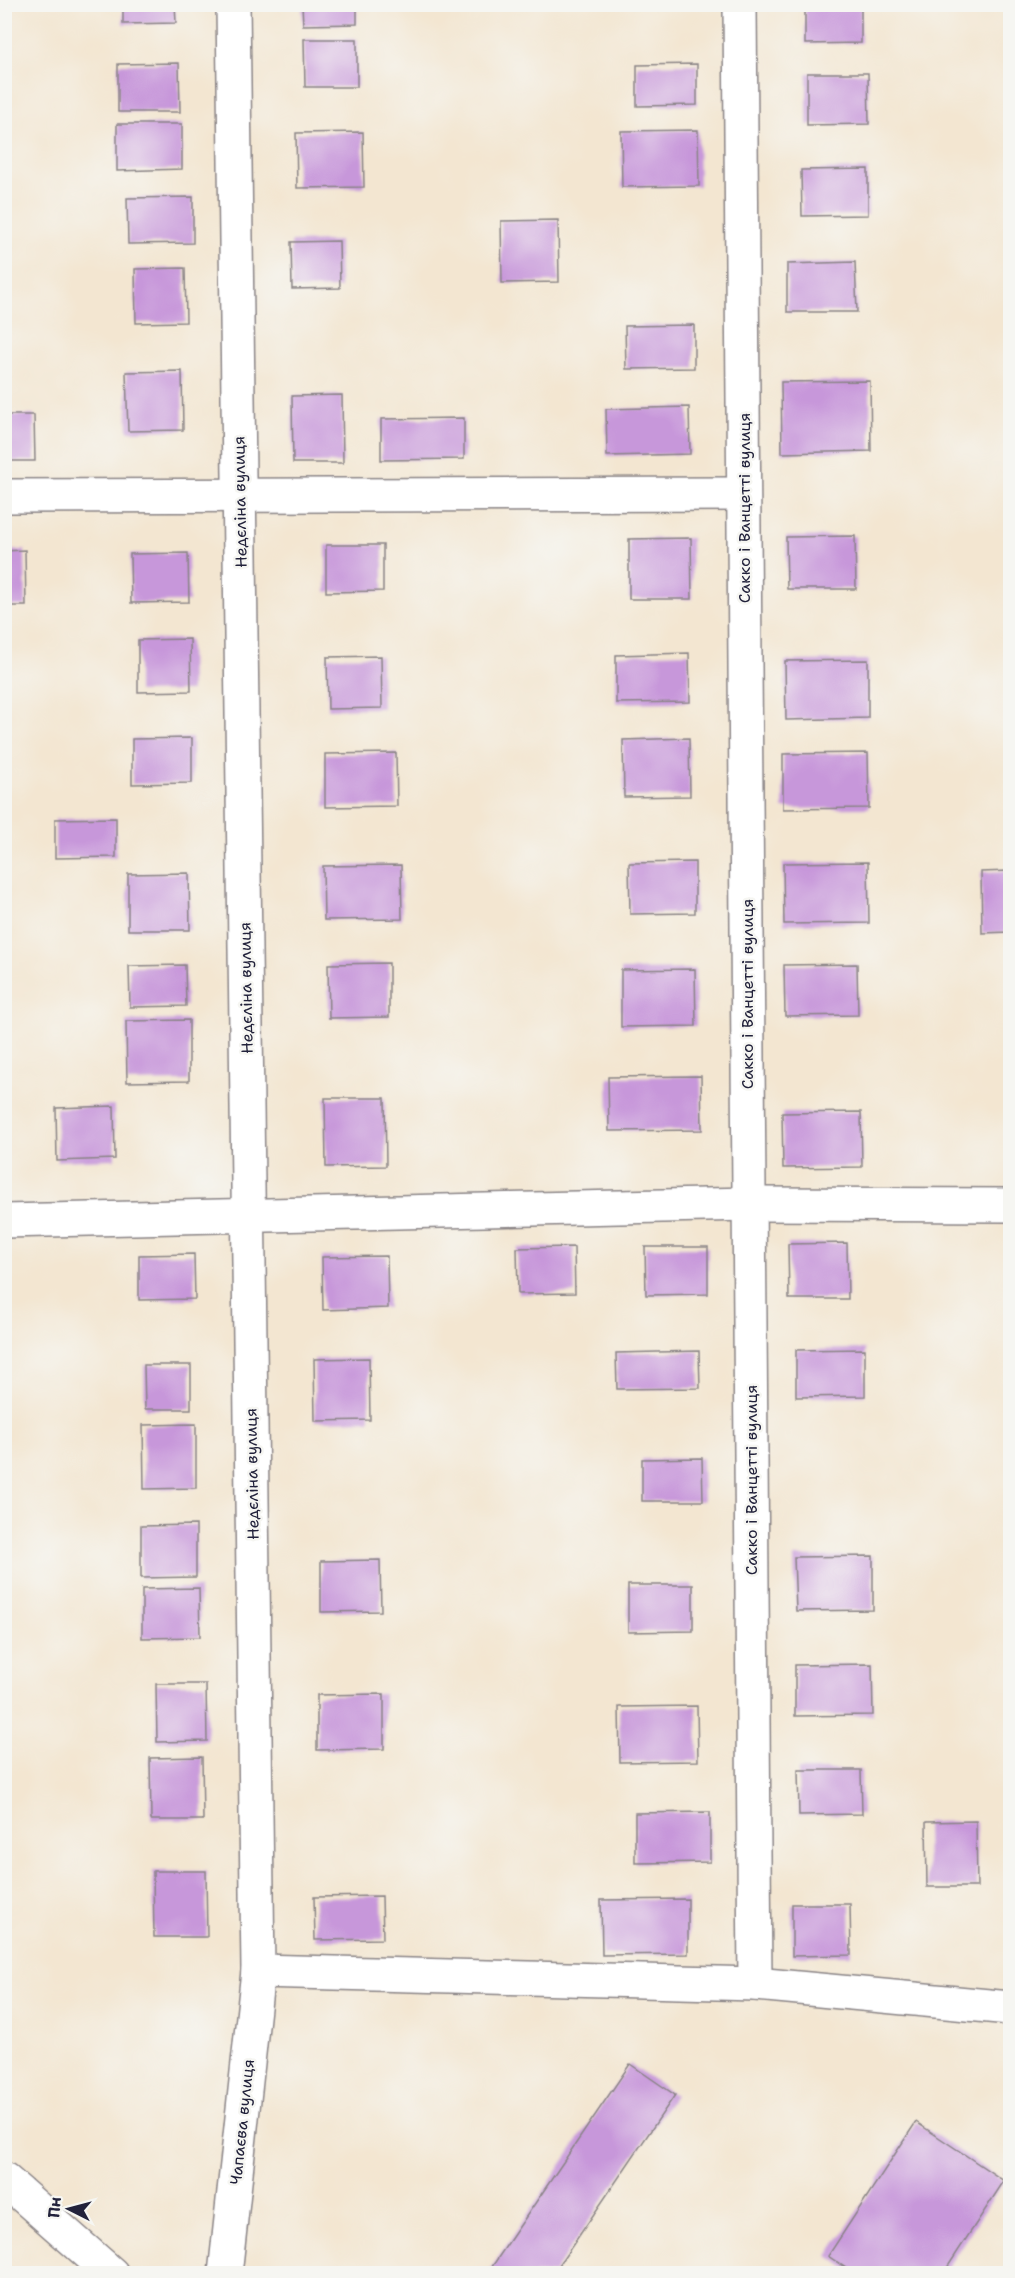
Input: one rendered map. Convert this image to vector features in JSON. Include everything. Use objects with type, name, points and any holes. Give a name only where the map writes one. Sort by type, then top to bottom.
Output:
[{"type":"street","name":"Недєліна вулиця","points":[[233,4],[258,1971]]},
{"type":"street","name":"Сакко і Ванцетті вулиця","points":[[740,4],[755,1984]]},
{"type":"street","points":[[4,496],[744,494]]},
{"type":"street","points":[[4,1221],[749,1204],[1011,1205]]},
{"type":"street","points":[[258,1971],[755,1984],[1011,2008]]},
{"type":"street","name":"Чапаєва вулиця","points":[[225,2274],[258,1971]]},
{"type":"street","points":[[4,2179],[112,2274]]},
{"type":"building","points":[[123,4],[175,4],[176,23],[123,24]]},
{"type":"building","points":[[302,4],[357,4],[357,24],[303,25]]},
{"type":"building","points":[[805,4],[861,4],[861,43],[805,44]]},
{"type":"building","points":[[304,39],[357,39],[357,87],[305,87]]},
{"type":"building","points":[[179,63],[180,112],[118,112],[118,64]]},
{"type":"building","points":[[697,64],[697,105],[637,106],[637,65]]},
{"type":"building","points":[[807,73],[868,73],[869,124],[807,125]]},
{"type":"building","points":[[117,124],[182,124],[182,169],[117,171]]},
{"type":"building","points":[[698,130],[699,186],[622,187],[621,131]]},
{"type":"building","points":[[363,132],[364,187],[297,188],[296,133]]},
{"type":"building","points":[[868,169],[868,215],[802,216],[801,170]]},
{"type":"building","points":[[193,197],[193,243],[128,244],[127,198]]},
{"type":"building","points":[[558,220],[559,282],[502,283],[501,221]]},
{"type":"building","points":[[339,241],[340,288],[292,289],[291,242]]},
{"type":"building","points":[[855,262],[857,312],[787,312],[787,264]]},
{"type":"building","points":[[185,268],[186,322],[136,323],[135,269]]},
{"type":"building","points":[[694,325],[694,368],[626,369],[625,326]]},
{"type":"building","points":[[182,371],[183,430],[128,431],[126,372]]},
{"type":"building","points":[[870,381],[871,451],[782,453],[781,382]]},
{"type":"building","points":[[342,395],[343,463],[293,463],[292,396]]},
{"type":"building","points":[[689,407],[690,454],[607,456],[606,409]]},
{"type":"building","points":[[4,415],[34,415],[35,461],[4,461]]},
{"type":"building","points":[[464,418],[464,459],[381,460],[381,419]]},
{"type":"building","points":[[855,536],[856,589],[787,589],[786,537]]},
{"type":"building","points":[[691,538],[692,599],[629,599],[629,539]]},
{"type":"building","points":[[326,545],[383,545],[383,591],[326,592]]},
{"type":"building","points":[[25,550],[26,606],[4,606],[4,551]]},
{"type":"building","points":[[188,553],[189,602],[131,603],[130,554]]},
{"type":"building","points":[[190,639],[191,691],[138,692],[138,640]]},
{"type":"building","points":[[689,653],[690,702],[616,703],[616,655]]},
{"type":"building","points":[[381,656],[382,708],[328,709],[327,657]]},
{"type":"building","points":[[868,660],[868,718],[786,720],[785,661]]},
{"type":"building","points":[[192,738],[192,783],[132,784],[132,739]]},
{"type":"building","points":[[689,738],[690,796],[624,797],[623,740]]},
{"type":"building","points":[[396,753],[397,806],[325,807],[325,754]]},
{"type":"building","points":[[868,753],[869,808],[783,809],[783,754]]},
{"type":"building","points":[[116,818],[116,857],[55,858],[55,819]]},
{"type":"building","points":[[695,862],[695,913],[630,914],[629,863]]},
{"type":"building","points":[[868,862],[869,923],[784,924],[783,863]]},
{"type":"building","points":[[401,865],[402,919],[324,920],[323,866]]},
{"type":"building","points":[[1010,871],[1010,932],[982,933],[981,872]]},
{"type":"building","points":[[189,873],[190,930],[128,930],[128,874]]},
{"type":"building","points":[[389,963],[389,1017],[329,1018],[328,964]]},
{"type":"building","points":[[857,964],[858,1015],[785,1016],[784,965]]},
{"type":"building","points":[[185,965],[186,1006],[130,1007],[129,966]]},
{"type":"building","points":[[695,969],[696,1026],[621,1027],[621,970]]},
{"type":"building","points":[[189,1020],[189,1081],[127,1082],[126,1021]]},
{"type":"building","points":[[701,1076],[702,1130],[609,1131],[608,1077]]},
{"type":"building","points":[[325,1098],[385,1098],[386,1166],[326,1167]]},
{"type":"building","points":[[114,1106],[115,1159],[57,1161],[56,1108]]},
{"type":"building","points":[[861,1112],[862,1167],[783,1168],[782,1113]]},
{"type":"building","points":[[847,1243],[848,1299],[789,1299],[788,1244]]},
{"type":"building","points":[[574,1247],[575,1293],[518,1294],[517,1248]]},
{"type":"building","points":[[645,1247],[708,1247],[708,1294],[646,1295]]},
{"type":"building","points":[[194,1254],[195,1299],[139,1300],[139,1255]]},
{"type":"building","points":[[387,1256],[388,1308],[323,1310],[322,1257]]},
{"type":"building","points":[[865,1349],[865,1396],[796,1397],[796,1350]]},
{"type":"building","points":[[699,1351],[700,1388],[617,1389],[616,1353]]},
{"type":"building","points":[[369,1358],[370,1420],[315,1421],[314,1359]]},
{"type":"building","points":[[144,1365],[191,1365],[191,1409],[145,1409]]},
{"type":"building","points":[[196,1424],[196,1488],[144,1489],[143,1425]]},
{"type":"building","points":[[702,1458],[703,1501],[642,1501],[642,1459]]},
{"type":"building","points":[[196,1525],[196,1577],[141,1578],[141,1526]]},
{"type":"building","points":[[873,1556],[873,1610],[796,1611],[794,1557]]},
{"type":"building","points":[[380,1560],[381,1611],[321,1612],[321,1561]]},
{"type":"building","points":[[628,1585],[693,1585],[693,1631],[628,1632]]},
{"type":"building","points":[[199,1588],[200,1637],[142,1638],[142,1589]]},
{"type":"building","points":[[872,1664],[873,1715],[795,1716],[795,1665]]},
{"type":"building","points":[[156,1684],[206,1684],[207,1741],[157,1742]]},
{"type":"building","points":[[384,1694],[384,1749],[317,1750],[317,1695]]},
{"type":"building","points":[[697,1706],[698,1761],[620,1762],[619,1707]]},
{"type":"building","points":[[202,1757],[203,1820],[151,1820],[150,1758]]},
{"type":"building","points":[[798,1770],[861,1770],[862,1814],[799,1815]]},
{"type":"building","points":[[710,1812],[710,1862],[635,1863],[635,1813]]},
{"type":"building","points":[[976,1821],[977,1887],[927,1887],[926,1822]]},
{"type":"building","points":[[153,1871],[206,1871],[207,1937],[154,1937]]},
{"type":"building","points":[[382,1896],[383,1939],[315,1940],[314,1897]]},
{"type":"building","points":[[688,1899],[688,1954],[602,1955],[601,1900]]},
{"type":"building","points":[[792,1904],[850,1904],[851,1955],[792,1956]]},
{"type":"building","points":[[630,2064],[675,2095],[553,2274],[487,2274]]},
{"type":"building","points":[[916,2122],[1004,2181],[943,2274],[855,2274],[828,2256]]},
{"type":"building","points":[[1010,2161],[1010,2178],[1003,2173]]}]
